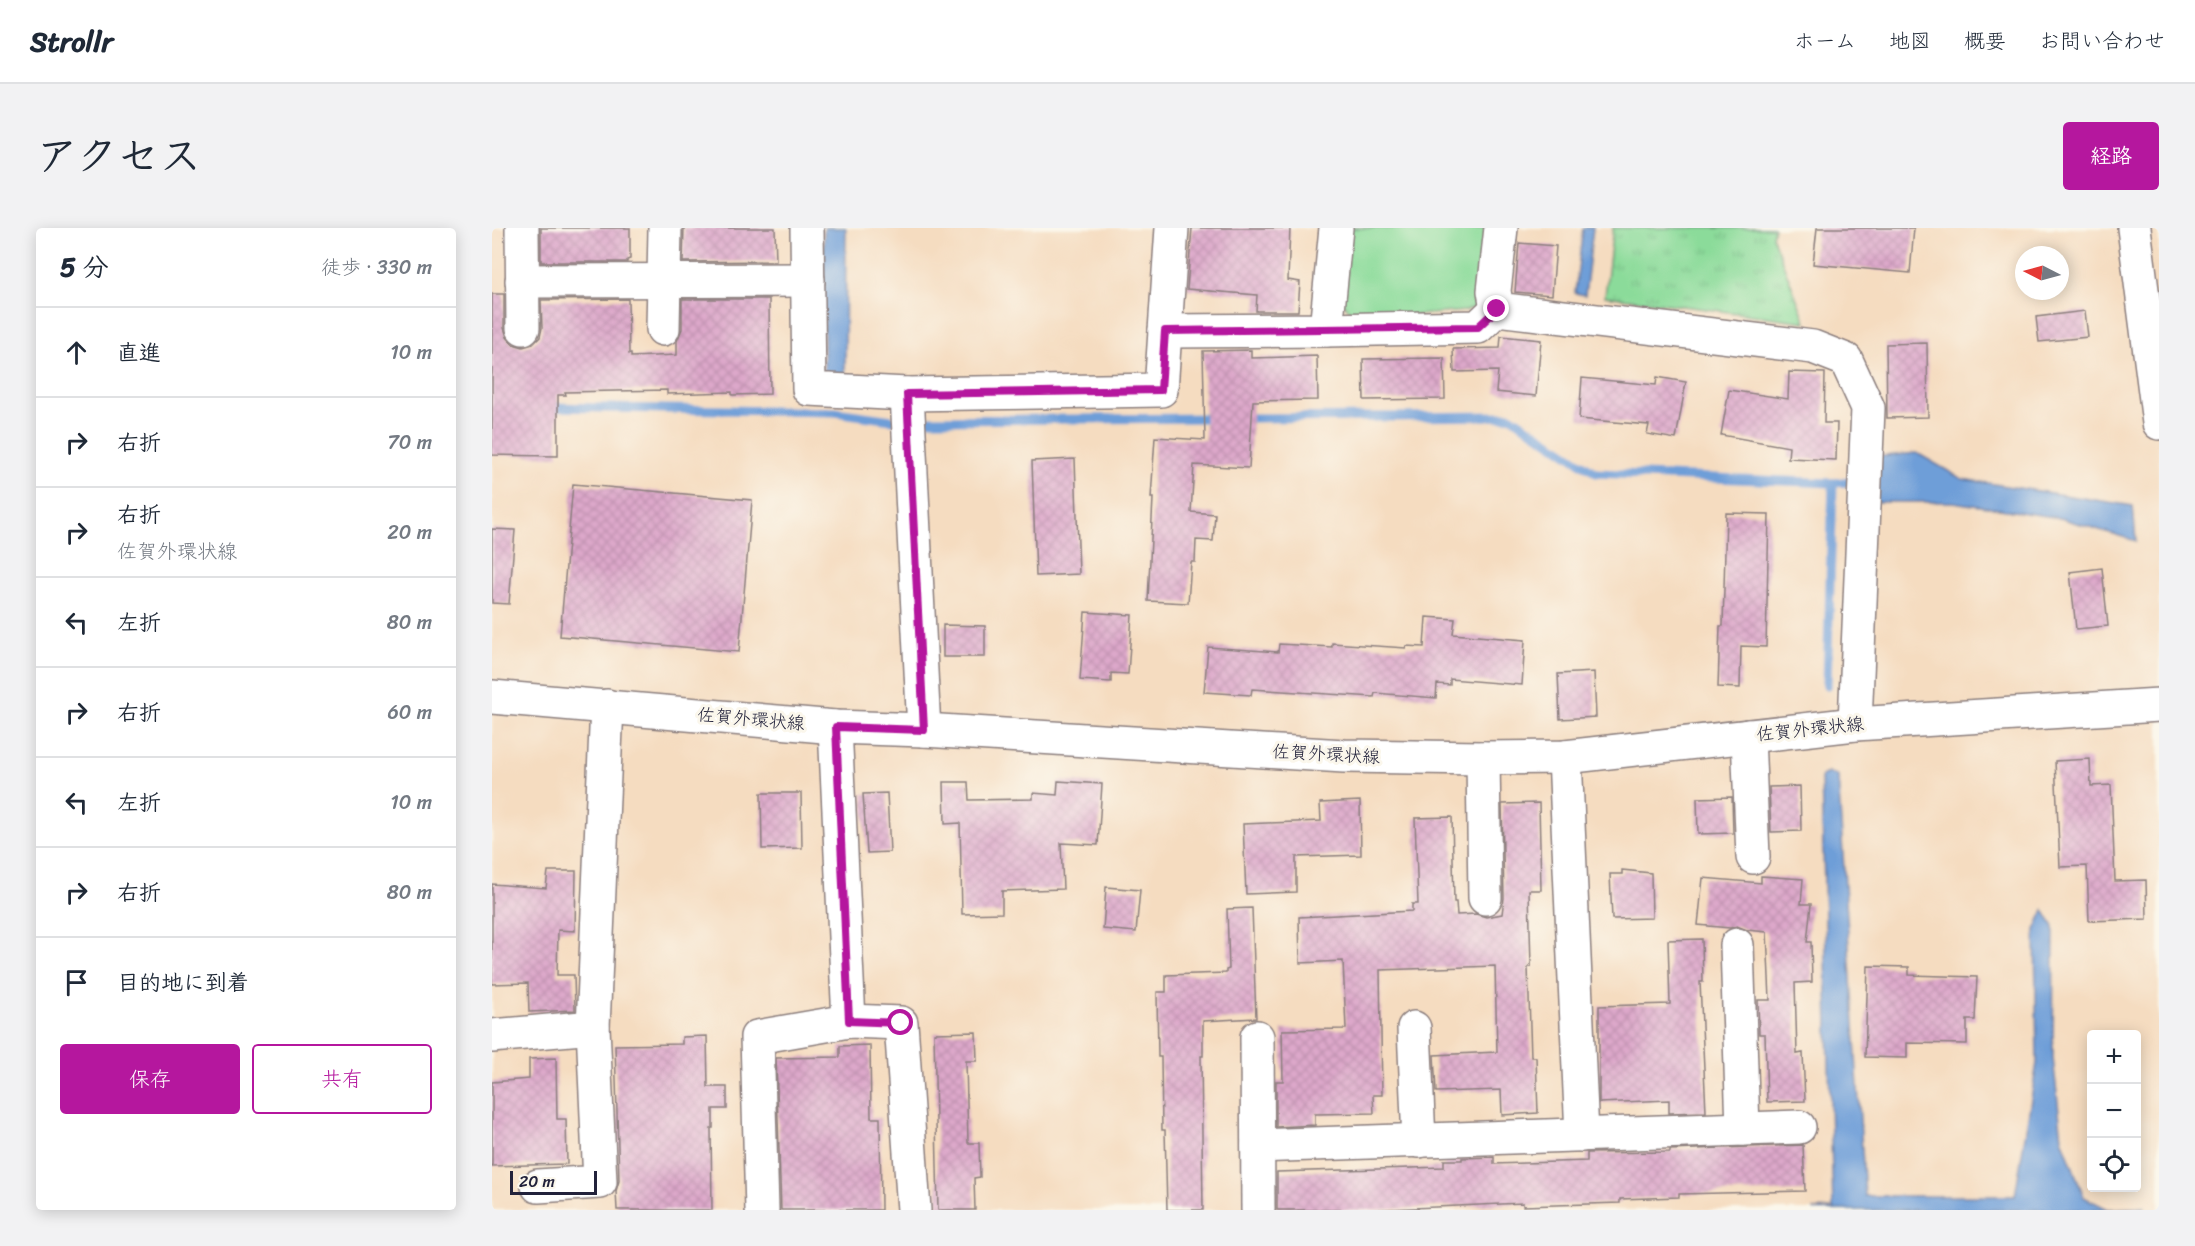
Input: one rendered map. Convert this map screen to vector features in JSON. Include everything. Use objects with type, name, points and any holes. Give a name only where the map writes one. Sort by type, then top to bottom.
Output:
[{"type":"street","points":[[522,228],[523,328]]},
{"type":"street","points":[[663,329],[665,228]]},
{"type":"street","points":[[807,228],[809,389],[907,394],[1161,390],[1172,228]]},
{"type":"street","points":[[1326,330],[1336,228]]},
{"type":"street","points":[[1497,309],[1494,291],[1501,228]]},
{"type":"street","points":[[2134,228],[2159,423]]},
{"type":"street","points":[[522,281],[808,280]]},
{"type":"street","points":[[1165,331],[1478,327],[1497,309]]},
{"type":"street","points":[[1497,309],[1813,347],[1846,360],[1868,408],[1855,724]]},
{"type":"street","points":[[907,394],[924,730]]},
{"type":"street","name":"佐賀外環状線","points":[[492,697],[836,727],[924,730],[1344,756],[1483,758],[1564,757],[1855,724],[2159,705]]},
{"type":"street","points":[[538,1186],[600,1182],[593,1027],[607,706]]},
{"type":"street","points":[[836,727],[849,1021]]},
{"type":"street","points":[[1748,736],[1753,857]]},
{"type":"street","points":[[1564,757],[1582,1135]]},
{"type":"street","points":[[1483,758],[1485,898]]},
{"type":"street","points":[[1737,945],[1743,1129]]},
{"type":"street","points":[[762,1210],[757,1037],[849,1021],[901,1023],[914,1210]]},
{"type":"street","points":[[492,1036],[593,1027]]},
{"type":"street","points":[[1414,1028],[1419,1141]]},
{"type":"street","points":[[1257,1037],[1258,1210]]},
{"type":"street","points":[[1258,1146],[1799,1127]]},
{"type":"green space","points":[[1345,228],[1490,228],[1482,304],[1466,311],[1360,320],[1337,298]]},
{"type":"green space","points":[[1613,228],[1774,228],[1772,236],[1806,322],[1605,296]]},
{"type":"water","points":[[824,228],[846,228],[845,379],[824,378]]},
{"type":"water","points":[[1583,228],[1593,228],[1585,295],[1575,293]]},
{"type":"water","points":[[1917,453],[1962,479],[2133,506],[2136,541],[2060,518],[1953,502],[1874,502],[1875,457]]},
{"type":"water","points":[[1828,773],[1838,776],[1865,1196],[2015,1196],[2037,1063],[2035,930],[2044,910],[2054,927],[2053,1058],[2062,1138],[2084,1197],[2108,1209],[2145,1207],[2144,1210],[1813,1210],[1833,1209],[1821,776]]},
{"type":"building","points":[[541,228],[630,228],[630,259],[627,262],[541,262]]},
{"type":"building","points":[[684,228],[775,228],[776,261],[683,262]]},
{"type":"building","points":[[1192,228],[1290,228],[1288,280],[1300,282],[1298,311],[1256,311],[1257,295],[1187,289]]},
{"type":"building","points":[[1817,228],[1914,228],[1910,273],[1813,264]]},
{"type":"building","points":[[1519,243],[1556,246],[1552,295],[1515,292]]},
{"type":"building","points":[[492,294],[504,294],[504,328],[507,337],[513,344],[523,347],[533,344],[540,337],[541,300],[628,299],[629,354],[631,357],[677,355],[677,341],[682,329],[682,299],[769,299],[770,394],[732,395],[732,392],[667,394],[667,390],[565,392],[566,395],[558,395],[558,456],[492,455]]},
{"type":"building","points":[[2085,311],[2088,337],[2039,342],[2036,317]]},
{"type":"building","points":[[1501,336],[1541,340],[1536,396],[1496,392],[1498,371],[1454,372],[1453,349],[1500,348]]},
{"type":"building","points":[[1927,343],[1928,417],[1887,418],[1886,344]]},
{"type":"building","points":[[1251,350],[1251,358],[1317,356],[1318,400],[1253,401],[1249,468],[1194,465],[1191,512],[1215,514],[1213,541],[1196,540],[1195,562],[1191,562],[1188,603],[1148,601],[1155,437],[1205,440],[1203,351]]},
{"type":"building","points":[[1444,358],[1445,399],[1364,400],[1363,359]]},
{"type":"building","points":[[1789,372],[1825,373],[1824,423],[1837,423],[1836,460],[1788,458],[1789,447],[1721,435],[1729,390],[1788,399]]},
{"type":"building","points":[[1657,377],[1686,382],[1676,439],[1647,434],[1649,425],[1579,419],[1582,378],[1656,385]]},
{"type":"building","points":[[1075,459],[1079,574],[1036,576],[1032,461]]},
{"type":"building","points":[[573,484],[752,500],[739,652],[560,636]]},
{"type":"building","points":[[1726,513],[1769,514],[1766,647],[1741,646],[1740,688],[1718,687],[1720,626],[1723,626]]},
{"type":"building","points":[[492,529],[515,530],[509,604],[492,603]]},
{"type":"building","points":[[2102,568],[2108,626],[2076,629],[2070,572]]},
{"type":"building","points":[[1085,612],[1132,615],[1128,674],[1111,673],[1111,682],[1080,680]]},
{"type":"building","points":[[1426,617],[1455,619],[1453,634],[1525,640],[1522,685],[1450,679],[1450,685],[1437,684],[1436,698],[1375,693],[1374,697],[1252,689],[1251,695],[1204,692],[1208,647],[1278,652],[1279,644],[1332,647],[1332,643],[1424,647]]},
{"type":"building","points":[[943,625],[985,626],[985,657],[943,657]]},
{"type":"building","points":[[1594,672],[1596,717],[1560,719],[1558,674]]},
{"type":"building","points":[[2090,759],[2091,786],[2111,785],[2115,881],[2146,880],[2147,919],[2089,921],[2087,866],[2060,867],[2055,761]]},
{"type":"building","points":[[1058,781],[1102,784],[1098,845],[1061,843],[1063,889],[1002,891],[1002,913],[962,914],[960,823],[945,824],[944,782],[968,782],[969,800],[1033,799],[1033,793],[1057,795]]},
{"type":"building","points":[[1800,786],[1801,831],[1771,832],[1769,787]]},
{"type":"building","points":[[761,793],[801,793],[802,848],[762,849]]},
{"type":"building","points":[[887,793],[890,852],[867,853],[863,794]]},
{"type":"building","points":[[1732,797],[1733,833],[1698,834],[1697,798]]},
{"type":"building","points":[[1360,801],[1361,855],[1296,857],[1296,892],[1246,894],[1243,824],[1321,821],[1320,803]]},
{"type":"building","points":[[1539,803],[1541,890],[1529,890],[1531,967],[1528,967],[1531,1057],[1536,1057],[1538,1113],[1502,1115],[1501,1090],[1436,1092],[1434,1055],[1497,1052],[1495,966],[1380,970],[1382,1095],[1373,1095],[1374,1113],[1315,1114],[1315,1125],[1276,1127],[1276,1081],[1283,1081],[1282,1030],[1346,1029],[1343,961],[1300,963],[1299,917],[1412,911],[1412,904],[1418,904],[1415,818],[1452,817],[1454,902],[1456,902],[1457,915],[1476,914],[1486,917],[1502,914],[1504,898],[1502,804]]},
{"type":"building","points":[[1622,870],[1651,873],[1652,918],[1612,919],[1610,874],[1622,874]]},
{"type":"building","points":[[548,871],[576,871],[575,931],[558,930],[557,975],[574,975],[575,1010],[529,1012],[528,983],[492,984],[492,884],[546,888]]},
{"type":"building","points":[[1761,876],[1803,879],[1801,904],[1811,904],[1807,942],[1811,942],[1812,982],[1795,983],[1797,1054],[1803,1053],[1805,1101],[1767,1102],[1765,1034],[1759,1034],[1758,1000],[1770,1000],[1767,932],[1747,930],[1737,926],[1730,928],[1698,925],[1703,878],[1761,883]]},
{"type":"building","points":[[1106,887],[1140,890],[1136,932],[1103,929]]},
{"type":"building","points":[[1252,908],[1256,1018],[1203,1021],[1203,1056],[1201,1056],[1203,1210],[1167,1210],[1165,1130],[1162,1130],[1161,1057],[1158,1057],[1157,992],[1166,992],[1166,975],[1226,973],[1229,969],[1227,909]]},
{"type":"building","points":[[1702,939],[1703,982],[1700,982],[1706,1112],[1669,1113],[1669,1100],[1599,1103],[1599,1006],[1670,1004],[1668,940]]},
{"type":"building","points":[[1868,966],[1909,967],[1909,975],[1977,977],[1975,1020],[1967,1020],[1967,1044],[1907,1043],[1907,1058],[1865,1057]]},
{"type":"building","points":[[976,1032],[977,1061],[966,1061],[968,1143],[979,1143],[980,1177],[974,1178],[975,1210],[938,1210],[934,1033]]},
{"type":"building","points":[[707,1036],[708,1087],[727,1087],[727,1109],[713,1109],[713,1128],[711,1128],[712,1210],[617,1210],[616,1191],[619,1181],[615,1045],[682,1044],[682,1037]]},
{"type":"building","points":[[870,1045],[871,1118],[880,1118],[881,1210],[781,1210],[776,1058],[840,1057],[840,1046]]},
{"type":"building","points":[[556,1058],[557,1119],[566,1119],[567,1164],[492,1166],[492,1082],[529,1079],[529,1059]]},
{"type":"building","points":[[1803,1145],[1805,1191],[1679,1194],[1679,1197],[1620,1199],[1620,1203],[1523,1206],[1523,1203],[1369,1210],[1277,1210],[1277,1172],[1444,1167],[1444,1160],[1462,1160],[1462,1158],[1494,1157],[1494,1164],[1587,1161],[1587,1153],[1670,1152],[1670,1150]]},
{"type":"waterway","points":[[548,407],[835,412],[892,420]]},
{"type":"waterway","points":[[1242,418],[1510,416],[1596,473],[1850,482]]},
{"type":"waterway","points":[[931,420],[1217,418]]},
{"type":"waterway","points":[[1827,685],[1833,483]]},
{"type":"route","points":[[901,1023],[849,1021],[836,727],[924,730],[907,394],[1161,390],[1165,331],[1478,327],[1497,309]]}]
